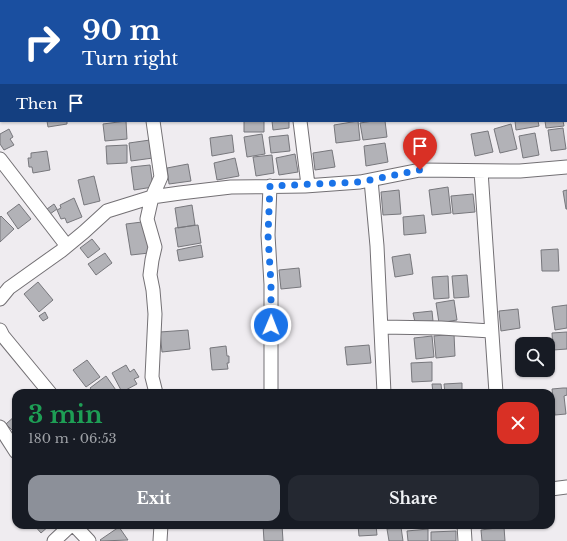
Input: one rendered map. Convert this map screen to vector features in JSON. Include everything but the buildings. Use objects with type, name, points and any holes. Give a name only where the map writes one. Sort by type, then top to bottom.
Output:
[{"type":"street","points":[[153,122],[161,177],[152,197],[148,219],[155,248],[150,275],[155,314],[152,376],[155,389]]},
{"type":"street","points":[[300,122],[308,185]]},
{"type":"street","points":[[0,159],[67,246]]},
{"type":"street","points":[[0,299],[9,288],[67,246],[107,211],[152,197],[180,192],[231,187],[360,182],[420,170],[520,171],[567,167]]},
{"type":"street","points":[[481,171],[496,389]]},
{"type":"street","points":[[371,180],[377,246],[384,389]]},
{"type":"street","points":[[270,186],[268,235],[271,284],[271,389]]},
{"type":"street","points":[[381,327],[491,331]]},
{"type":"street","points":[[0,330],[3,336],[47,389]]},
{"type":"street","points":[[0,428],[8,446]]},
{"type":"street","points":[[555,488],[567,487]]},
{"type":"street","points":[[54,541],[67,529]]},
{"type":"street","points":[[78,529],[89,541]]},
{"type":"street","points":[[160,541],[161,529]]},
{"type":"street","points":[[464,529],[465,541]]},
{"type":"route","points":[[271,325],[271,284],[268,235],[270,186],[305,186],[360,182],[420,170]]}]
